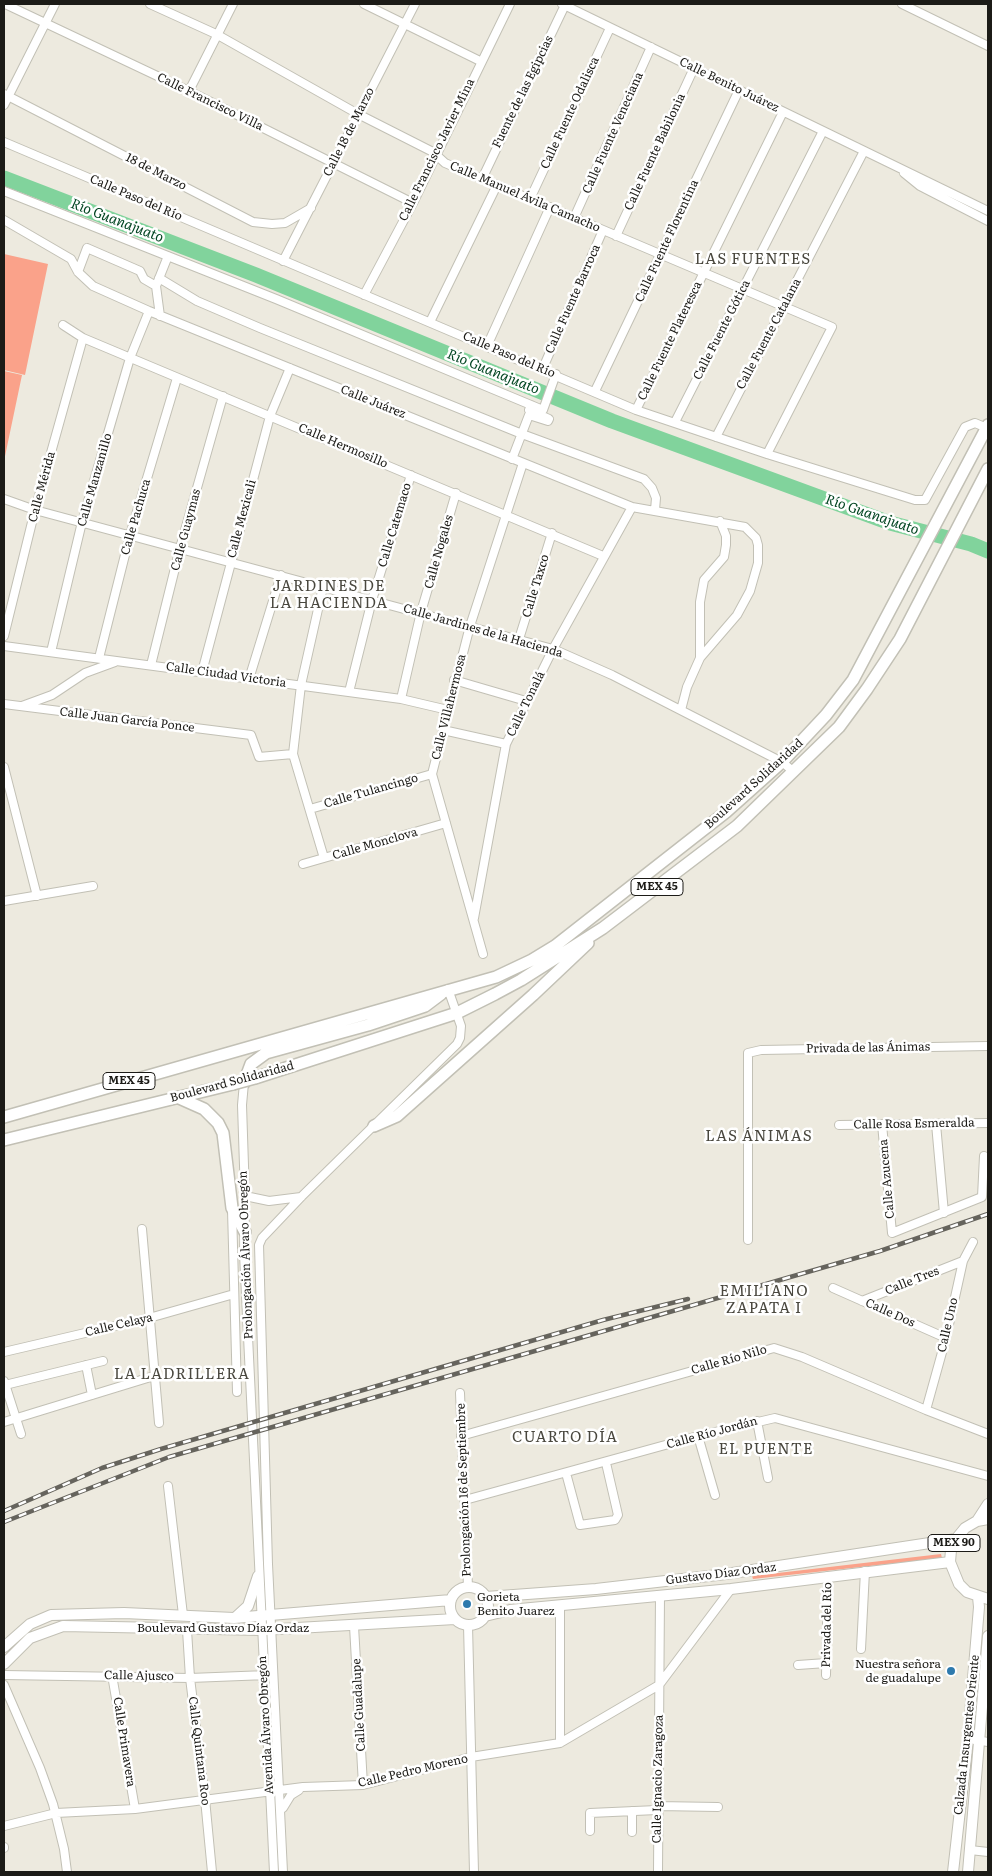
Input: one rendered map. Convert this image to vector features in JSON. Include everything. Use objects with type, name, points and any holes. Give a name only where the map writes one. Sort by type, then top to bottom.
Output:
[{"type":"highway","name":"Boulevard Solidaridad","points":[[4,1117],[448,989],[496,977],[532,960],[555,946],[720,817],[782,762],[826,715],[853,680],[988,426]]},
{"type":"highway","name":"Boulevard Solidaridad","points":[[4,1140],[238,1083],[457,1013],[521,980],[603,928],[737,826],[839,727],[900,639],[988,469]]},
{"type":"highway","points":[[374,1126],[397,1116],[533,995],[603,928]]},
{"type":"highway","points":[[238,1083],[252,1064],[266,1053],[368,1025],[425,1006],[448,989]]},
{"type":"highway","points":[[177,1097],[204,1109],[218,1122],[223,1133],[232,1208],[245,1232]]},
{"type":"main road","name":"MEX 90","points":[[977,1521],[988,1504]]},
{"type":"main road","name":"MEX 90","points":[[983,1598],[967,1592],[959,1584],[950,1562],[951,1550],[956,1539],[965,1528],[977,1521],[988,1520]]},
{"type":"main road","name":"Gustavo Díaz Ordaz","points":[[486,1597],[596,1589],[726,1574],[956,1539]]},
{"type":"main road","name":"Gustavo Díaz Ordaz","points":[[485,1616],[501,1611],[731,1589],[950,1562]]},
{"type":"main road","points":[[234,1618],[248,1606],[258,1576]]},
{"type":"main road","points":[[468,1587],[478,1589],[486,1597],[488,1607],[485,1616],[480,1621],[468,1625],[455,1619],[450,1610],[451,1600],[457,1591],[468,1587]]},
{"type":"main road","name":"Calzada Insurgentes Oriente","points":[[953,1872],[968,1739],[979,1607],[983,1598]]},
{"type":"main road","name":"Boulevard Gustavo Díaz Ordaz","points":[[4,1647],[30,1624],[51,1615],[124,1613],[234,1618],[451,1600]]},
{"type":"main road","name":"Boulevard Gustavo Díaz Ordaz","points":[[4,1664],[30,1638],[63,1626],[187,1630],[267,1630],[455,1619]]},
{"type":"main road","name":"Calzada Insurgentes Oriente","points":[[968,1872],[984,1741],[988,1636]]},
{"type":"street","name":"Calle Francisco Villa","points":[[5,4],[189,91],[413,203]]},
{"type":"street","points":[[4,105],[6,95],[55,4]]},
{"type":"street","name":"Calle Manuel Ávila Camacho","points":[[150,4],[216,34],[435,155],[445,163],[832,327],[767,454]]},
{"type":"street","points":[[189,91],[216,34],[233,4]]},
{"type":"street","points":[[364,4],[480,62]]},
{"type":"street","name":"Calle 18 de Marzo","points":[[283,261],[415,4]]},
{"type":"street","name":"Calle Francisco Javier Mina","points":[[364,295],[413,203],[480,62],[510,4]]},
{"type":"street","name":"Calle Benito Juárez","points":[[563,4],[988,211]]},
{"type":"street","name":"Fuente de las Egipcias","points":[[482,179],[563,4]]},
{"type":"street","points":[[902,4],[988,46]]},
{"type":"street","name":"Calle Fuente Odalisca","points":[[530,199],[610,28]]},
{"type":"street","name":"Calle Fuente Veneciana","points":[[574,218],[651,48]]},
{"type":"street","name":"Calle Fuente Babilonia","points":[[616,236],[694,68]]},
{"type":"street","name":"Calle Fuente Florentina","points":[[596,391],[738,90]]},
{"type":"street","name":"18 de Marzo","points":[[6,95],[253,222],[284,223],[311,208]]},
{"type":"street","name":"Calle Fuente Plateresca","points":[[636,410],[783,112]]},
{"type":"street","name":"Calle Fuente Gótica","points":[[675,422],[823,131]]},
{"type":"street","name":"Calle Paso del Río","points":[[4,142],[283,261],[542,368],[636,410],[767,454],[915,500],[925,500],[965,427],[975,423],[988,426]]},
{"type":"street","name":"Calle Fuente Catalana","points":[[716,437],[864,151]]},
{"type":"street","name":"Calle Benito Juárez","points":[[897,167],[920,186],[988,221]]},
{"type":"street","points":[[430,322],[497,185]]},
{"type":"street","points":[[4,191],[168,256],[543,410],[556,374]]},
{"type":"street","points":[[487,346],[550,207]]},
{"type":"street","name":"Calle Juárez","points":[[4,220],[71,259],[78,272],[93,286],[160,316],[632,507],[720,521],[745,527],[756,538],[758,545],[758,563],[750,591],[737,615],[700,658]]},
{"type":"street","name":"Calle Fuente Barroca","points":[[542,368],[603,230]]},
{"type":"street","points":[[78,272],[87,248],[140,271],[144,279],[156,286]]},
{"type":"street","points":[[160,316],[156,286],[168,256]]},
{"type":"street","points":[[159,278],[197,301],[522,434],[644,479],[652,488],[656,498],[655,510]]},
{"type":"street","name":"Calle Manzanillo","points":[[51,652],[82,522],[130,358],[149,311]]},
{"type":"street","name":"Calle Hermosillo","points":[[63,324],[83,338],[603,556]]},
{"type":"street","name":"Calle Mérida","points":[[4,636],[35,510],[83,338]]},
{"type":"street","name":"Calle Mexicali","points":[[202,672],[270,416],[290,368]]},
{"type":"street","name":"Calle Pachuca","points":[[99,658],[130,535],[177,378]]},
{"type":"street","name":"Calle Guaymas","points":[[151,665],[180,548],[223,396]]},
{"type":"street","points":[[512,459],[528,418],[520,401]]},
{"type":"street","points":[[528,418],[548,421],[549,419],[529,410],[531,405]]},
{"type":"street","name":"Calle Villahermosa","points":[[483,954],[432,774],[454,680],[505,514],[523,463]]},
{"type":"street","name":"Calle Catemaco","points":[[349,692],[372,600],[411,475]]},
{"type":"street","name":"Calle Nogales","points":[[401,699],[421,612],[456,493]]},
{"type":"street","name":"Calle Jardines de la Hacienda","points":[[8,500],[35,510],[231,561],[553,649],[681,710],[782,762],[794,772]]},
{"type":"street","name":"Calle Tonalá","points":[[473,920],[506,744],[553,649],[603,556],[632,507]]},
{"type":"street","points":[[681,710],[687,687],[700,658],[700,602],[704,580],[724,557],[726,536],[720,521]]},
{"type":"street","name":"Calle Taxco","points":[[519,639],[552,533]]},
{"type":"street","points":[[250,678],[281,575]]},
{"type":"street","points":[[323,587],[301,685],[293,754],[324,858]]},
{"type":"street","name":"Calle Ciudad Victoria","points":[[4,646],[401,699],[448,710]]},
{"type":"street","points":[[21,706],[52,695],[97,667],[119,660]]},
{"type":"street","points":[[454,680],[526,701]]},
{"type":"street","name":"Calle Juan García Ponce","points":[[4,704],[251,735],[259,757],[293,754]]},
{"type":"street","points":[[443,730],[506,744]]},
{"type":"street","points":[[4,766],[37,896]]},
{"type":"street","name":"Calle Tulancingo","points":[[310,809],[432,774]]},
{"type":"street","name":"Calle Monclova","points":[[303,864],[446,824]]},
{"type":"street","points":[[4,901],[93,886]]},
{"type":"street","points":[[245,1196],[269,1201],[301,1197],[457,1044],[462,1032],[448,989]]},
{"type":"street","name":"Privada de las Ánimas","points":[[748,1240],[748,1054],[760,1050],[988,1046]]},
{"type":"street","name":"Prolongación Álvaro Obregón","points":[[238,1083],[245,1196],[244,1254],[252,1427]]},
{"type":"street","name":"Calle Azucena","points":[[882,1124],[892,1233],[944,1213]]},
{"type":"street","points":[[936,1124],[944,1213],[982,1197],[984,1156]]},
{"type":"street","name":"Calle Rosa Esmeralda","points":[[839,1125],[988,1124]]},
{"type":"street","name":"Prolongación Álvaro Obregón","points":[[264,1428],[258,1251],[262,1238],[301,1197]]},
{"type":"street","points":[[232,1208],[237,1392]]},
{"type":"street","points":[[142,1230],[159,1423]]},
{"type":"street","name":"Calle Uno","points":[[926,1410],[946,1338],[963,1261],[973,1242]]},
{"type":"street","points":[[232,1255],[244,1254]]},
{"type":"street","name":"Calle Tres","points":[[862,1301],[963,1261]]},
{"type":"street","name":"Calle Dos","points":[[833,1288],[946,1338]]},
{"type":"street","name":"Calle Celaya","points":[[4,1352],[150,1318],[234,1294]]},
{"type":"street","name":"Calle Río Nilo","points":[[461,1436],[547,1414],[767,1348],[802,1357],[926,1410],[988,1434]]},
{"type":"street","points":[[22,1434],[4,1383],[103,1362]]},
{"type":"street","points":[[86,1365],[92,1395]]},
{"type":"street","points":[[4,1422],[154,1376]]},
{"type":"street","name":"Prolongación 16 de Septiembre","points":[[460,1393],[468,1587]]},
{"type":"street","name":"Calle Río Jordán","points":[[465,1500],[606,1463],[698,1436],[775,1418],[988,1476]]},
{"type":"street","points":[[757,1421],[768,1478]]},
{"type":"street","name":"Avenida Álvaro Obregón","points":[[252,1427],[258,1576],[266,1616]]},
{"type":"street","name":"Avenida Álvaro Obregón","points":[[264,1428],[266,1616],[274,1675],[281,1791],[283,1872]]},
{"type":"street","points":[[698,1436],[715,1495]]},
{"type":"street","points":[[566,1473],[580,1525],[615,1520],[618,1515],[606,1463]]},
{"type":"street","points":[[168,1486],[183,1615]]},
{"type":"street","points":[[861,1649],[865,1571]]},
{"type":"street","name":"Privada del Río","points":[[826,1675],[828,1576]]},
{"type":"street","name":"Calle Pedro Moreno","points":[[4,1826],[56,1813],[135,1808],[303,1787],[363,1785],[471,1757],[560,1743],[659,1685],[731,1589]]},
{"type":"street","name":"Calle Ignacio Zaragoza","points":[[658,1872],[660,1595]]},
{"type":"street","points":[[560,1605],[560,1743]]},
{"type":"street","points":[[468,1625],[474,1872]]},
{"type":"street","name":"Calle Guadalupe","points":[[354,1626],[363,1785]]},
{"type":"street","name":"Calle Quintana Roo","points":[[187,1630],[190,1678],[212,1872]]},
{"type":"street","name":"Avenida Álvaro Obregón","points":[[267,1630],[264,1675],[274,1872]]},
{"type":"street","points":[[798,1665],[826,1663]]},
{"type":"street","name":"Calle Ajusco","points":[[4,1675],[112,1675],[190,1678],[274,1675]]},
{"type":"street","name":"Calle Primavera","points":[[112,1675],[135,1808]]},
{"type":"street","points":[[4,1685],[40,1768],[56,1813],[67,1872]]},
{"type":"street","points":[[968,1739],[984,1741]]},
{"type":"street","points":[[282,1813],[291,1794],[303,1787]]},
{"type":"street","points":[[590,1831],[590,1813],[632,1812],[657,1808],[718,1807]]},
{"type":"street","points":[[632,1812],[632,1832]]},
{"type":"street","points":[[970,1850],[988,1852]]},
{"type":"shaded area","points":[[4,254],[48,264],[25,375],[4,370]]},
{"type":"shaded area","points":[[4,371],[22,375],[4,461]]},
{"type":"shaded area","points":[[941,1554],[942,1558],[753,1579],[752,1576]]},
{"type":"waterway","name":"Río Guanajuato","points":[[4,178],[256,275],[612,421],[890,523],[971,544],[988,551]]},
{"type":"railway","points":[[4,1522],[169,1457],[880,1251],[988,1214]]},
{"type":"railway","points":[[4,1511],[102,1468],[161,1449],[603,1320],[688,1299]]},
{"type":"place","name":"Gorieta Benito Juarez","points":[[467,1604]]},
{"type":"place","name":"Nuestra señora de guadalupe","points":[[951,1671]]},
{"type":"district","name":"LAS FUENTES","points":[[753,260]]},
{"type":"district","name":"JARDINES DE LA HACIENDA","points":[[329,596]]},
{"type":"district","name":"LAS ÁNIMAS","points":[[759,1137]]},
{"type":"district","name":"EMILIANO ZAPATA I","points":[[764,1300]]},
{"type":"district","name":"LA LADRILLERA","points":[[182,1375]]},
{"type":"district","name":"CUARTO DÍA","points":[[565,1438]]},
{"type":"district","name":"EL PUENTE","points":[[766,1450]]}]
